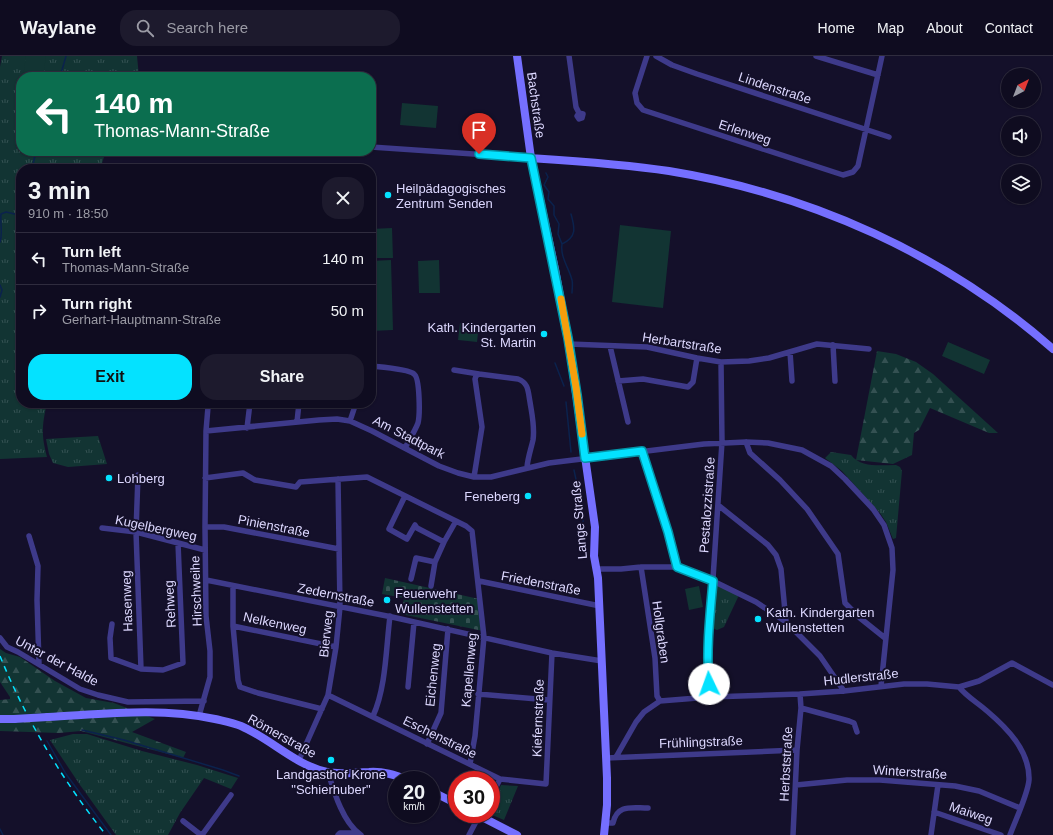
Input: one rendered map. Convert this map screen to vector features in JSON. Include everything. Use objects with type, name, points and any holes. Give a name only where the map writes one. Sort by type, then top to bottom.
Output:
[{"type":"street","name":"Bachstraße","points":[[517,56],[531,158]]},
{"type":"street","points":[[569,56],[575,105],[578,113]]},
{"type":"street","name":"Erlenweg","points":[[647,56],[635,94],[639,107],[647,112],[843,175],[853,172],[858,166],[882,56]]},
{"type":"street","name":"Lindenstraße","points":[[656,56],[672,65],[697,74],[889,137]]},
{"type":"street","points":[[816,56],[878,75]]},
{"type":"street","points":[[376,147],[590,162],[669,171],[766,192],[816,209],[874,233],[923,258],[990,299],[1053,349]]},
{"type":"street","name":"Lange Straße","points":[[531,158],[570,344],[594,520],[594,556],[597,569],[600,606],[608,799],[604,835]]},
{"type":"street","name":"Herbartstraße","points":[[570,344],[647,346],[721,362],[769,358],[817,344],[868,349]]},
{"type":"street","points":[[833,345],[835,381]]},
{"type":"street","points":[[610,346],[628,422]]},
{"type":"street","points":[[790,352],[792,381]]},
{"type":"street","points":[[618,381],[643,379],[688,387],[693,382],[697,358]]},
{"type":"street","name":"Pestalozzistraße","points":[[710,697],[708,654],[722,442],[721,362]]},
{"type":"street","points":[[376,367],[407,371],[414,373],[417,376],[419,382],[418,422],[405,448]]},
{"type":"street","points":[[454,370],[523,381],[526,385],[532,411],[534,429],[527,467]]},
{"type":"street","points":[[474,476],[482,427],[475,379],[479,374]]},
{"type":"street","points":[[206,432],[208,408]]},
{"type":"street","points":[[247,428],[249,408]]},
{"type":"street","points":[[297,422],[298,408]]},
{"type":"street","points":[[350,421],[355,408]]},
{"type":"street","name":"Am Stadtpark","points":[[206,432],[320,420],[337,419],[350,421],[445,468],[458,473],[491,477],[527,467],[585,458],[722,442],[768,443],[802,450],[831,466],[845,479],[873,510],[884,525],[892,548],[893,570],[881,686]]},
{"type":"street","name":"Hirschweihe","points":[[199,716],[210,677],[210,651],[206,616],[206,432]]},
{"type":"street","points":[[746,442],[750,453],[780,480],[807,509],[838,554],[845,603],[860,618],[885,638]]},
{"type":"street","points":[[642,451],[668,532],[677,567]]},
{"type":"street","points":[[205,478],[243,473],[255,480],[296,487],[300,482],[367,477],[456,521],[435,562],[431,586]]},
{"type":"street","name":"Hasenweg","points":[[138,475],[136,532],[141,669]]},
{"type":"street","name":"Bierweg","points":[[299,760],[328,695],[336,647],[340,607],[338,479]]},
{"type":"street","points":[[405,496],[389,529],[407,539],[415,525],[417,528],[444,542]]},
{"type":"street","points":[[718,504],[768,545],[776,555],[781,569],[786,622]]},
{"type":"street","name":"Kapellenweg","points":[[456,521],[472,531],[484,637],[475,736],[470,764]]},
{"type":"street","name":"Pinienstraße","points":[[205,527],[224,527],[339,549]]},
{"type":"street","name":"Kugelbergweg","points":[[102,528],[136,532],[205,550]]},
{"type":"street","points":[[30,536],[38,566],[37,600],[39,664]]},
{"type":"street","name":"Rehweg","points":[[141,669],[163,670],[183,663],[178,543]]},
{"type":"street","points":[[411,579],[416,558],[435,562]]},
{"type":"street","name":"Hollgraben","points":[[640,567],[655,658],[658,696],[660,701]]},
{"type":"street","points":[[597,569],[677,567],[713,581],[756,602],[786,622],[820,656],[844,691]]},
{"type":"street","name":"Zedernstraße","points":[[206,580],[390,616],[552,653],[602,661]]},
{"type":"street","name":"Friedenstraße","points":[[478,582],[600,606]]},
{"type":"street","points":[[233,586],[233,626],[238,683],[240,687],[322,709]]},
{"type":"street","points":[[373,716],[382,692],[390,616]]},
{"type":"street","points":[[408,687],[414,622]]},
{"type":"street","points":[[112,624],[110,638],[111,658],[141,669]]},
{"type":"street","name":"Nelkenweg","points":[[233,626],[336,647]]},
{"type":"street","name":"Eichenweg","points":[[427,744],[440,713],[448,629]]},
{"type":"street","name":"Unter der Halde","points":[[0,638],[7,647],[39,664],[80,689],[98,695],[128,702],[204,701]]},
{"type":"street","name":"Kiefernstraße","points":[[546,784],[552,653]]},
{"type":"street","points":[[1010,835],[1029,780],[1028,768],[1024,754],[1015,739],[1001,723],[959,688],[979,681],[1012,663],[1053,685]]},
{"type":"street","name":"Hudlerstraße","points":[[660,701],[710,697],[844,691],[904,684],[927,684],[959,688]]},
{"type":"street","points":[[478,694],[549,700]]},
{"type":"street","name":"Herbststraße","points":[[793,835],[797,750],[801,708],[800,694]]},
{"type":"street","name":"Eschenstraße","points":[[328,695],[484,771]]},
{"type":"street","points":[[616,757],[636,722],[644,712],[660,701]]},
{"type":"street","points":[[801,708],[854,723],[858,732]]},
{"type":"street","name":"Römerstraße","points":[[0,719],[158,712],[199,716],[240,726],[299,760],[328,772],[344,774],[370,772],[388,774]]},
{"type":"street","name":"Frühlingstraße","points":[[606,758],[797,750]]},
{"type":"street","points":[[328,772],[333,789],[344,815],[350,825],[359,834]]},
{"type":"street","name":"Eschenstraße","points":[[500,779],[546,784]]},
{"type":"street","name":"Winterstraße","points":[[796,786],[847,780],[880,780],[955,786],[979,791],[1020,808]]},
{"type":"street","points":[[931,835],[938,785]]},
{"type":"street","points":[[184,821],[201,835],[231,795]]},
{"type":"street","points":[[606,822],[614,823],[615,814],[620,810],[631,808],[648,808]]},
{"type":"street","name":"Maiweg","points":[[934,812],[1001,835]]},
{"type":"street","points":[[469,835],[474,823]]},
{"type":"street","points":[[494,823],[517,835]]},
{"type":"street","points":[[338,835],[340,833],[347,832],[359,834]]},
{"type":"green space","points":[[2,56],[137,56],[139,72],[16,72],[16,156],[104,156],[102,164],[16,164],[16,408],[46,408],[43,430],[47,457],[0,459],[0,67]]},
{"type":"green space","points":[[26,56],[46,56],[44,72],[24,72]]},
{"type":"green space","points":[[402,103],[438,106],[436,128],[400,125]]},
{"type":"green space","points":[[620,225],[671,231],[663,308],[612,302]]},
{"type":"green space","points":[[392,228],[393,258],[376,258],[376,229]]},
{"type":"green space","points":[[391,260],[393,330],[376,331],[376,261]]},
{"type":"green space","points":[[439,260],[440,293],[419,293],[418,261]]},
{"type":"green space","points":[[460,323],[479,325],[477,342],[458,340]]},
{"type":"green space","points":[[948,342],[990,360],[984,374],[942,356]]},
{"type":"green space","points":[[877,351],[896,354],[916,362],[933,374],[998,433],[989,433],[930,408],[919,430],[914,433],[912,455],[893,464],[856,460]]},
{"type":"green space","points":[[98,436],[107,464],[68,467],[53,463],[49,454],[46,439]]},
{"type":"green space","points":[[831,452],[851,455],[855,459],[865,464],[896,465],[900,467],[902,471],[896,538],[893,539],[886,522],[880,513],[842,471],[825,458]]},
{"type":"green space","points":[[385,578],[479,599],[483,631],[401,614],[404,598],[382,594]]},
{"type":"green space","points":[[714,582],[739,595],[724,627],[717,630],[710,627]]},
{"type":"green space","points":[[699,586],[703,607],[689,610],[685,589]]},
{"type":"green space","points":[[0,649],[6,653],[20,657],[55,681],[86,698],[114,703],[155,719],[132,732],[186,752],[183,758],[81,731],[59,733],[0,731],[0,700],[10,699],[10,697],[0,682]]},
{"type":"green space","points":[[73,734],[87,734],[238,778],[231,789],[204,778],[180,813],[168,835],[116,835],[50,740]]},
{"type":"green space","points":[[501,785],[518,786],[504,820],[500,818]]},
{"type":"waterway","points":[[61,72],[66,56]]},
{"type":"waterway","points":[[33,164],[35,156]]},
{"type":"waterway","points":[[546,173],[548,177],[544,185],[549,192],[548,199],[554,206],[554,215],[559,224],[558,234],[562,244]]},
{"type":"waterway","points":[[0,242],[1,214],[6,212],[16,214]]},
{"type":"waterway","points":[[571,214],[574,232],[570,238],[562,244],[562,253],[571,276],[572,293]]},
{"type":"waterway","points":[[0,285],[2,290],[0,297]]},
{"type":"waterway","points":[[555,363],[564,386]]},
{"type":"waterway","points":[[566,402],[571,452]]},
{"type":"waterway","points":[[574,470],[583,513],[583,532]]},
{"type":"waterway","points":[[82,730],[124,740],[239,776]]},
{"type":"waterway","points":[[47,741],[66,774],[111,835]]},
{"type":"waterway","points":[[0,829],[3,835]]},
{"type":"railway","points":[[0,656],[21,703],[60,772],[106,835]]},
{"type":"slow traffic","points":[[561,299],[570,344],[582,434]]},
{"type":"place","name":"Heilpädagogisches Zentrum Senden","points":[[388,195]]},
{"type":"place","name":"Kath. Kindergarten St. Martin","points":[[544,334]]},
{"type":"place","name":"Lohberg","points":[[109,478]]},
{"type":"place","name":"Feneberg","points":[[528,496]]},
{"type":"place","name":"Feuerwehr Wullenstetten","points":[[387,600]]},
{"type":"place","name":"Kath. Kindergarten Wullenstetten","points":[[758,619]]},
{"type":"place","name":"Landgasthof Krone \"Schierhuber\"","points":[[331,760]]},
{"type":"route","points":[[479,154],[531,158],[568,338],[585,458],[642,451],[668,532],[677,567],[713,581],[709,639],[709,684]]}]
